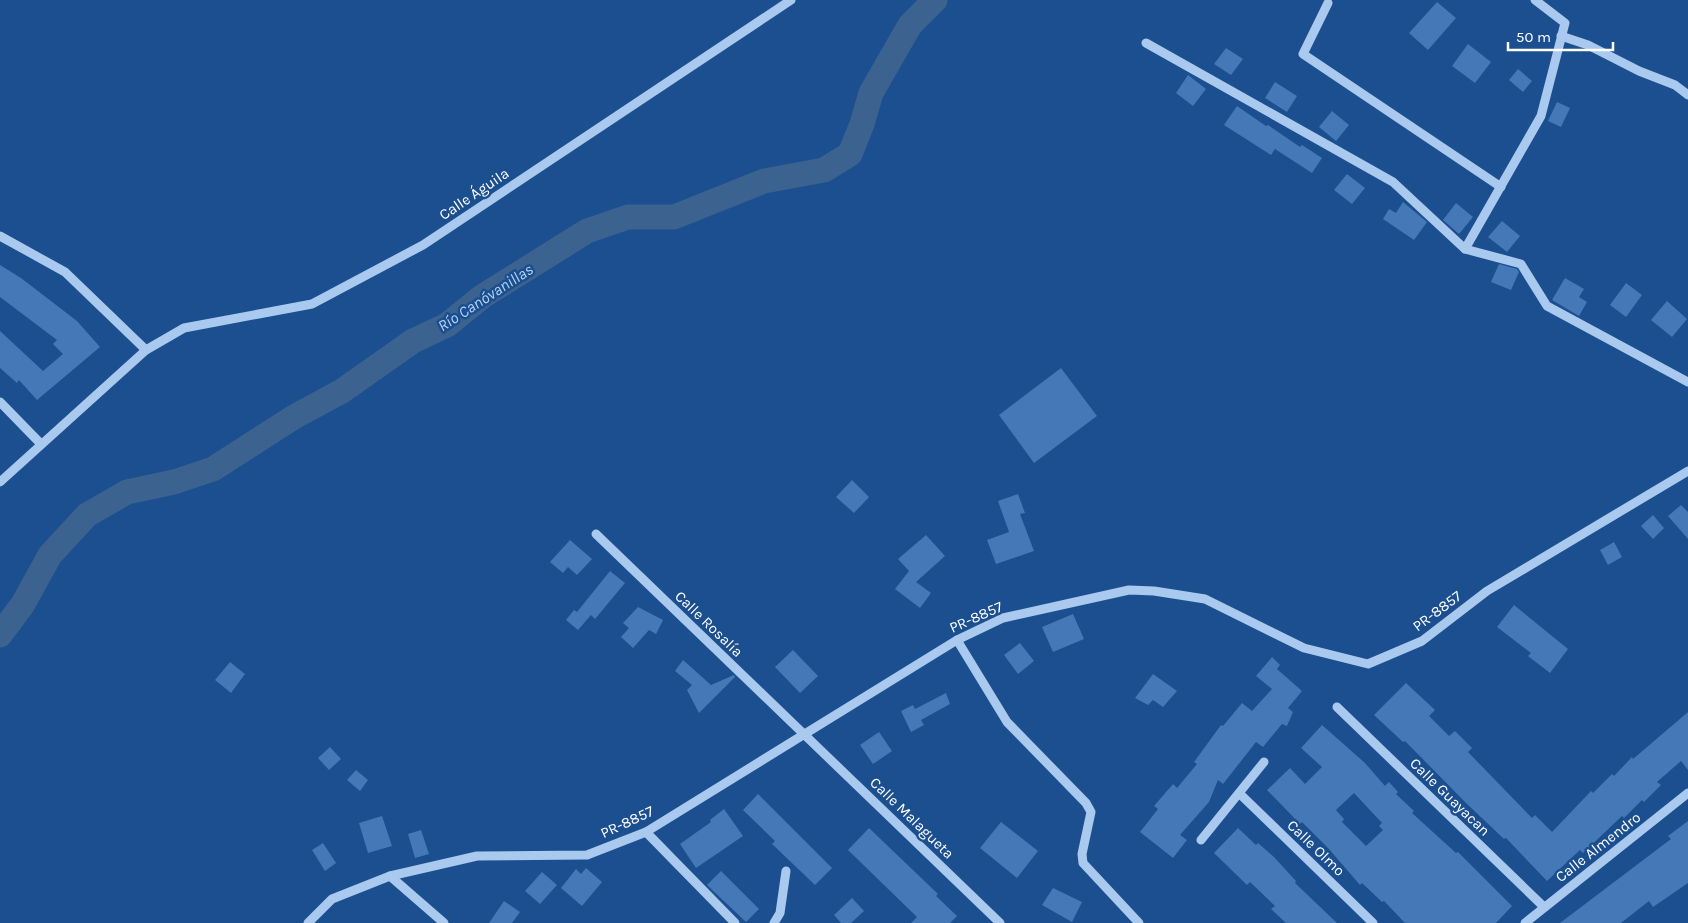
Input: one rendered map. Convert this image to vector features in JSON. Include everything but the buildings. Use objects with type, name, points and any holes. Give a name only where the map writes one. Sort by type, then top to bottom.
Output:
[{"type":"street","name":"Calle Águila","points":[[0,482],[146,350],[184,328],[312,304],[423,245],[792,0]]},
{"type":"street","points":[[1465,248],[1541,116],[1565,23],[1535,0]]},
{"type":"street","points":[[1328,3],[1303,54],[1501,187]]},
{"type":"street","points":[[1561,36],[1588,45],[1639,71],[1676,85],[1688,95]]},
{"type":"street","points":[[1146,43],[1393,182],[1465,248],[1521,264],[1546,306],[1688,382]]},
{"type":"street","points":[[0,236],[65,272],[146,350]]},
{"type":"street","points":[[0,402],[41,444]]},
{"type":"street","name":"PR-8857","points":[[308,923],[332,899],[390,876],[477,856],[587,855],[646,832],[957,640],[1003,618],[1129,590],[1154,591],[1205,599],[1304,648],[1368,664],[1422,641],[1487,591],[1688,471]]},
{"type":"street","name":"Calle Rosalía","points":[[596,534],[804,734]]},
{"type":"street","points":[[957,640],[1007,722],[1086,803],[1091,812],[1091,820],[1082,854],[1084,863],[1139,923]]},
{"type":"street","name":"Calle Guayacan","points":[[1337,706],[1544,907]]},
{"type":"street","name":"Calle Malagueta","points":[[804,734],[1000,923]]},
{"type":"street","points":[[1201,840],[1264,762]]},
{"type":"street","name":"Calle Almendro","points":[[1525,923],[1688,793]]},
{"type":"street","name":"Calle Olmo","points":[[1240,794],[1373,923]]},
{"type":"street","points":[[646,832],[735,923]]},
{"type":"street","points":[[774,923],[780,913],[786,871]]},
{"type":"street","points":[[390,876],[444,923]]},
{"type":"waterway","name":"Río Canóvanillas","points":[[0,635],[23,604],[50,555],[87,515],[127,492],[174,482],[213,469],[294,417],[342,391],[413,341],[447,325],[483,296],[587,231],[628,217],[674,217],[764,181],[824,170],[850,154],[862,124],[871,93],[910,25],[935,0]]}]
